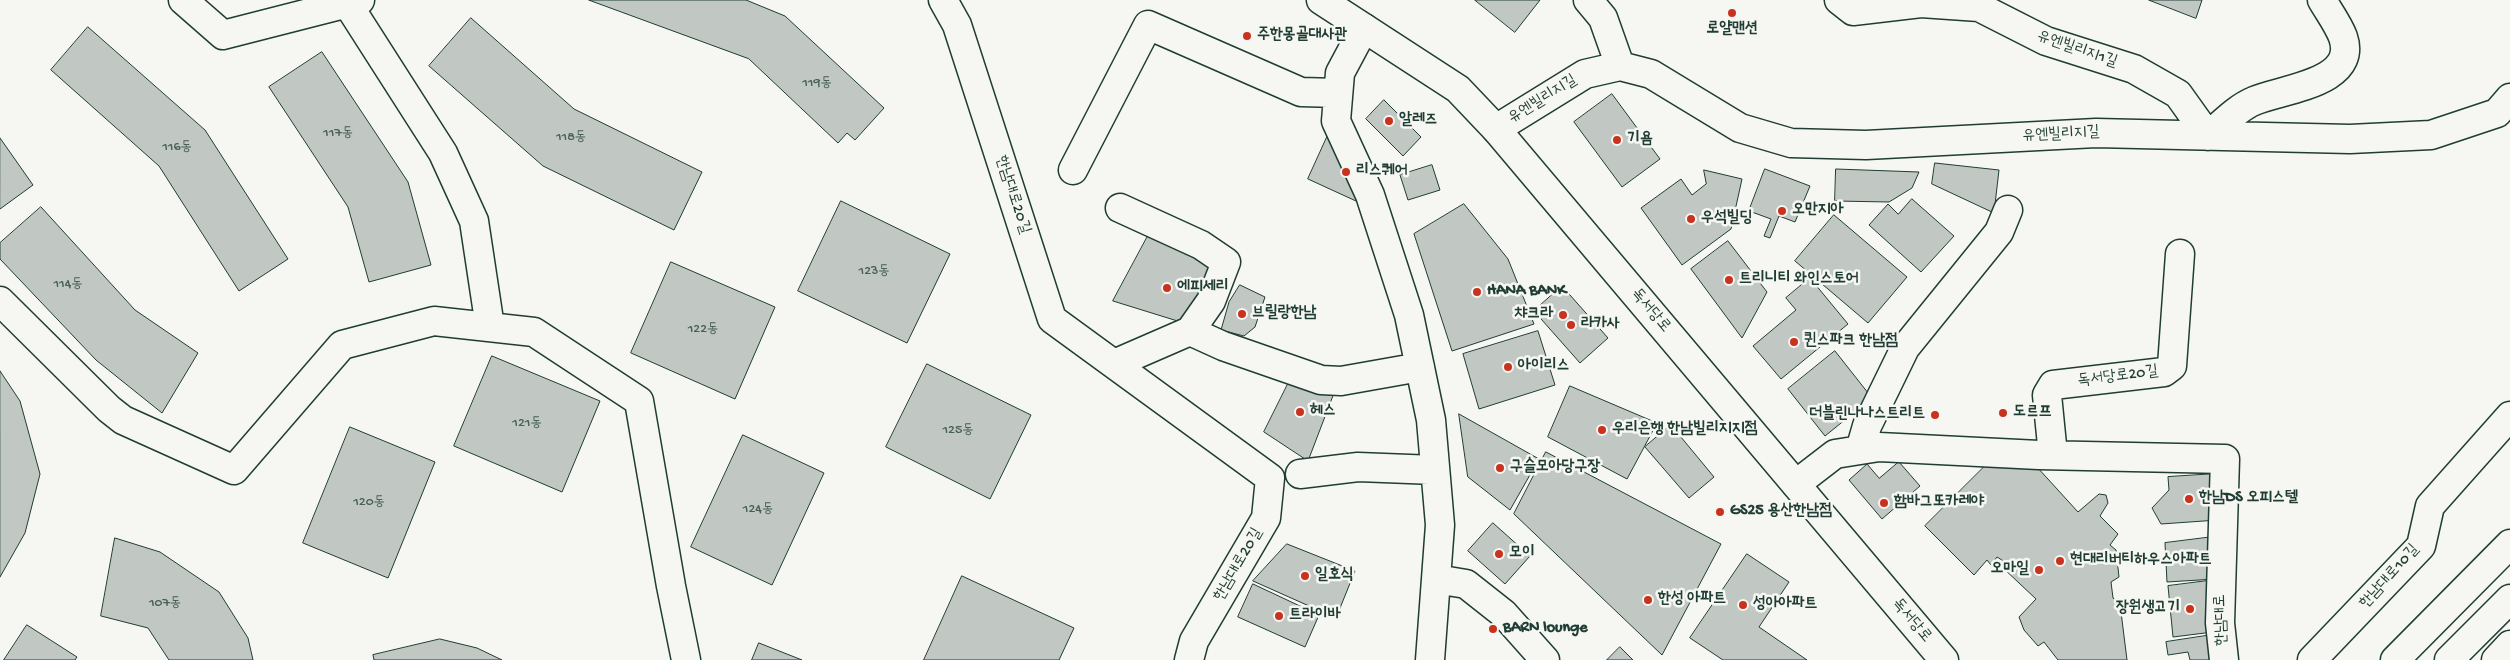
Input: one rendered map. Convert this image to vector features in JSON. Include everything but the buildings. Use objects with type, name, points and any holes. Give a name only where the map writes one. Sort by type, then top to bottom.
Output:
[{"type":"street","points":[[183,0],[223,35],[353,2],[443,153],[474,221],[490,327]]},
{"type":"street","name":"한남대로20길","points":[[942,0],[956,26],[1052,319],[1270,478],[1266,518],[1194,641],[1189,660]]},
{"type":"street","name":"독서당로","points":[[1321,0],[1458,90],[1496,129],[1944,660]]},
{"type":"street","points":[[1588,0],[1603,18],[1620,66]]},
{"type":"street","name":"유엔빌리지1길","points":[[1839,0],[1853,10],[1921,3],[1979,7],[2046,41],[2142,73],[2178,94],[2208,136]]},
{"type":"street","points":[[2208,136],[2236,112],[2254,101],[2309,86],[2334,72],[2344,56],[2343,38],[2322,0]]},
{"type":"street","points":[[1072,170],[1148,25],[1301,92],[1338,94]]},
{"type":"street","points":[[1364,28],[1340,73],[1336,121],[1370,195],[1409,315],[1431,420],[1440,525],[1430,660]]},
{"type":"street","name":"유엔빌리지길","points":[[1496,129],[1585,74],[1620,66],[1651,74],[1740,128],[1791,143],[1866,145],[2096,133],[2350,139],[2432,134],[2497,113],[2510,98]]},
{"type":"street","points":[[1114,364],[1190,331],[1211,301],[1226,262],[1200,245],[1120,208]]},
{"type":"street","points":[[1860,450],[1867,426],[1905,348],[1999,232],[2008,210]]},
{"type":"street","name":"독서당로20길","points":[[2053,455],[2047,395],[2052,385],[2164,372],[2172,366],[2180,254]]},
{"type":"street","points":[[0,301],[109,409],[123,420],[234,470],[342,345],[434,321],[534,332],[639,401],[671,586],[686,660]]},
{"type":"street","points":[[1190,331],[1223,346],[1321,380],[1341,381],[1420,367]]},
{"type":"street","name":"한남대로10길","points":[[2312,660],[2421,546],[2430,506],[2510,416]]},
{"type":"street","points":[[1796,484],[1835,454],[1879,447],[2053,455]]},
{"type":"street","name":"한남대로","points":[[2053,455],[2225,459],[2220,623],[2224,660]]},
{"type":"street","points":[[1300,474],[1358,467],[1435,470]]},
{"type":"street","points":[[2395,660],[2510,544]]},
{"type":"street","points":[[1436,579],[1466,584],[1504,614],[1545,660]]},
{"type":"street","points":[[2449,660],[2510,599]]},
{"type":"place","name":"로얄맨션","points":[[1732,13]]},
{"type":"place","name":"주한몽골대사관","points":[[1247,36]]},
{"type":"place","name":"알레즈","points":[[1389,121]]},
{"type":"place","name":"기욤","points":[[1617,140]]},
{"type":"place","name":"리스퀘어","points":[[1346,172]]},
{"type":"place","name":"오만지아","points":[[1782,211]]},
{"type":"place","name":"우석빌딩","points":[[1691,219]]},
{"type":"place","name":"트리니티 와인스토어","points":[[1729,280]]},
{"type":"place","name":"에피세리","points":[[1167,288]]},
{"type":"place","name":"HANA BANK","points":[[1477,292]]},
{"type":"place","name":"브릴랑한남","points":[[1242,314]]},
{"type":"place","name":"챠크라","points":[[1563,315]]},
{"type":"place","name":"라카사","points":[[1571,325]]},
{"type":"place","name":"퀸스파크 한남점","points":[[1794,342]]},
{"type":"place","name":"아이리스","points":[[1508,367]]},
{"type":"place","name":"헤스","points":[[1300,412]]},
{"type":"place","name":"도르프","points":[[2003,413]]},
{"type":"place","name":"더블린나나스트리트","points":[[1935,415]]},
{"type":"place","name":"우리은행 한남빌리지지점","points":[[1602,430]]},
{"type":"place","name":"구슬모아당구장","points":[[1500,468]]},
{"type":"place","name":"한남DS 오피스텔","points":[[2189,499]]},
{"type":"place","name":"함바그또카레야","points":[[1884,503]]},
{"type":"place","name":"GS25 용산한남점","points":[[1720,512]]},
{"type":"place","name":"모이","points":[[1499,554]]},
{"type":"place","name":"현대리버티하우스아파트","points":[[2060,561]]},
{"type":"place","name":"오마일","points":[[2039,570]]},
{"type":"place","name":"일호식","points":[[1305,576]]},
{"type":"place","name":"한성 아파트","points":[[1648,600]]},
{"type":"place","name":"성아아파트","points":[[1743,605]]},
{"type":"place","name":"장원생고기","points":[[2190,609]]},
{"type":"place","name":"트라이바","points":[[1279,616]]},
{"type":"place","name":"BARN lounge","points":[[1493,629]]}]
